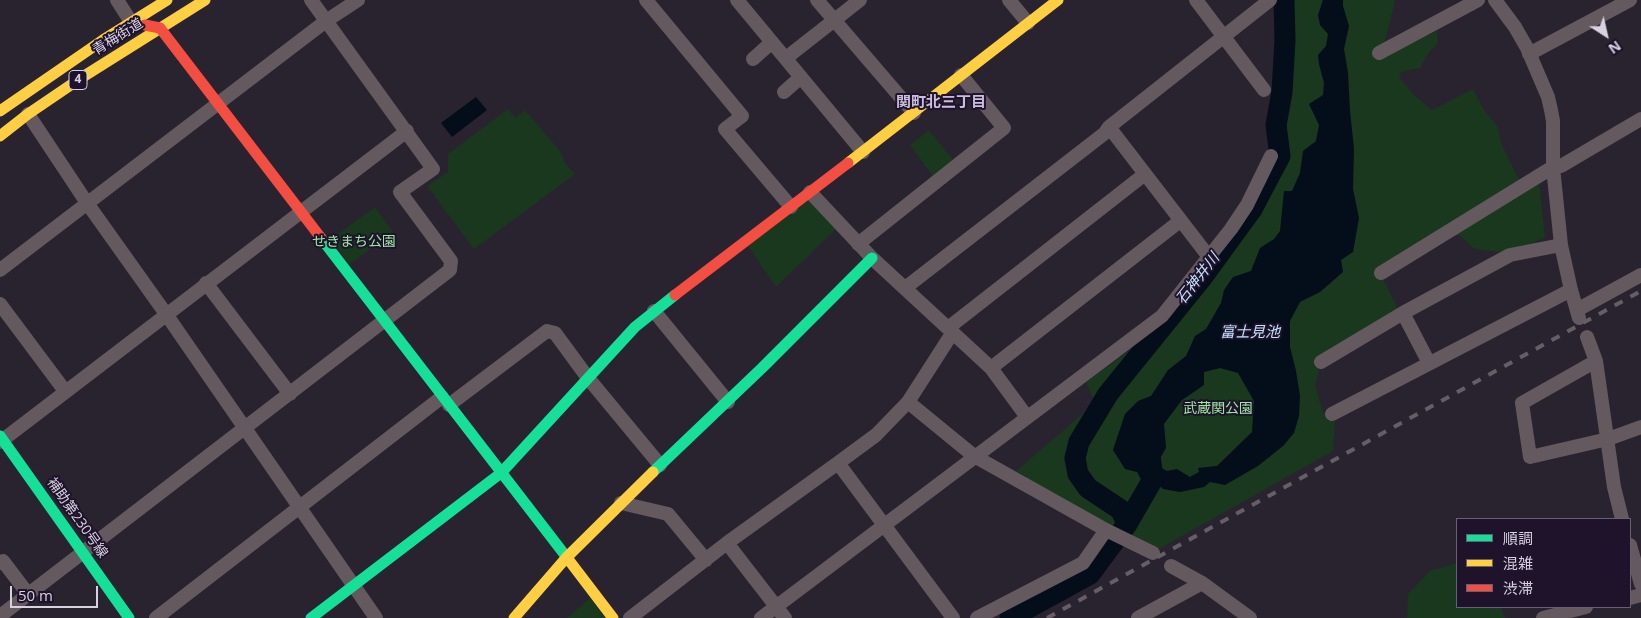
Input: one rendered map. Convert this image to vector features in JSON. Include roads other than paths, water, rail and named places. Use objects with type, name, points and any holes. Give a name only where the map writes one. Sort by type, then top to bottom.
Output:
[{"type":"street","points":[[117,0],[131,22],[160,28],[613,618]]},
{"type":"street","name":"青梅街道","points":[[3,104],[167,0]]},
{"type":"street","name":"青梅街道","points":[[0,136],[28,114],[81,78],[205,0]]},
{"type":"street","points":[[0,616],[450,270],[451,261],[400,192],[433,169],[311,0]]},
{"type":"street","points":[[0,270],[326,21],[358,0]]},
{"type":"street","points":[[646,0],[742,116],[725,129],[790,207]]},
{"type":"street","points":[[737,0],[863,152]]},
{"type":"street","points":[[817,0],[914,113]]},
{"type":"street","points":[[786,58],[860,0]]},
{"type":"street","points":[[1009,0],[1028,23]]},
{"type":"street","points":[[311,618],[501,473],[635,327],[654,311],[914,113],[1058,0]]},
{"type":"street","points":[[1196,0],[1264,90]]},
{"type":"street","points":[[905,288],[1105,133],[1109,127],[1270,0]]},
{"type":"street","points":[[1379,53],[1478,0]]},
{"type":"street","points":[[1495,0],[1515,26],[1530,54],[1548,97],[1551,110],[1553,167],[1561,245],[1578,314],[1641,275]]},
{"type":"street","points":[[1530,54],[1630,0]]},
{"type":"street","points":[[753,58],[772,42]]},
{"type":"street","points":[[858,244],[1004,128],[961,75]]},
{"type":"street","points":[[784,92],[801,77]]},
{"type":"street","points":[[28,114],[87,203],[376,618]]},
{"type":"street","points":[[1382,272],[1553,167],[1561,166],[1641,119]]},
{"type":"street","points":[[1109,127],[1209,257]]},
{"type":"street","points":[[1,439],[406,130]]},
{"type":"street","points":[[761,618],[780,612],[884,525],[1162,316],[1231,229],[1247,205],[1271,156]]},
{"type":"street","points":[[630,618],[727,543],[876,435],[908,402],[950,330],[1146,174]]},
{"type":"street","points":[[810,192],[872,258],[991,368],[1027,417]]},
{"type":"street","points":[[991,368],[1180,221]]},
{"type":"street","points":[[1322,362],[1403,313],[1510,255],[1561,245]]},
{"type":"street","points":[[514,618],[566,558],[728,402],[872,258]]},
{"type":"street","points":[[206,283],[290,394]]},
{"type":"street","points":[[1332,414],[1571,290]]},
{"type":"street","points":[[0,304],[66,391]]},
{"type":"street","points":[[654,311],[728,402]]},
{"type":"street","points":[[1403,313],[1429,363]]},
{"type":"street","points":[[156,618],[299,506],[547,331],[555,333],[588,378],[660,466]]},
{"type":"street","points":[[1587,337],[1596,361],[1614,487],[1622,518]]},
{"type":"street","points":[[1596,361],[1522,403],[1530,457],[1608,439],[1641,427]]},
{"type":"street","points":[[908,402],[974,456],[1108,531],[1153,553]]},
{"type":"street","name":"補助第230号線","points":[[1,439],[83,551],[129,618]]},
{"type":"street","points":[[838,463],[953,618]]},
{"type":"street","points":[[621,503],[668,514],[706,560]]},
{"type":"street","points":[[977,618],[1082,562],[1108,531]]},
{"type":"street","points":[[727,543],[780,612]]},
{"type":"street","points":[[1631,549],[1641,584]]},
{"type":"street","points":[[0,563],[3,561],[28,594]]},
{"type":"street","points":[[1171,566],[1202,583],[1250,618]]},
{"type":"street","points":[[1138,618],[1202,583]]},
{"type":"street","points":[[1543,618],[1582,608]]},
{"type":"water","name":"富士見池","points":[[1323,0],[1343,0],[1349,26],[1344,49],[1348,73],[1354,149],[1353,189],[1359,218],[1353,252],[1341,260],[1343,272],[1320,292],[1300,302],[1290,321],[1290,347],[1300,396],[1299,416],[1294,433],[1283,446],[1258,466],[1225,485],[1210,482],[1204,487],[1180,492],[1163,489],[1157,483],[1143,483],[1137,472],[1125,469],[1113,450],[1125,414],[1138,401],[1151,396],[1168,370],[1186,356],[1195,336],[1206,329],[1221,303],[1224,290],[1233,277],[1251,271],[1260,248],[1274,239],[1280,231],[1284,191],[1292,191],[1300,173],[1303,151],[1316,141],[1319,125],[1309,104],[1323,95],[1324,83],[1318,55],[1326,46],[1328,34],[1320,25],[1318,15]],"holes":[[[1220,368],[1238,373],[1254,401],[1252,432],[1217,466],[1198,468],[1199,472],[1190,477],[1177,469],[1167,471],[1156,465],[1166,448],[1164,424],[1182,400],[1204,385],[1204,372]]]},
{"type":"water","points":[[476,97],[487,110],[452,137],[441,123]]},
{"type":"waterway","name":"石神井川","points":[[1127,524],[1121,510],[1088,488],[1078,474],[1075,458],[1079,442],[1108,394],[1201,279],[1252,209],[1280,156],[1276,125],[1282,92],[1285,40],[1284,0]]},
{"type":"waterway","name":"石神井川","points":[[1010,618],[1090,574],[1127,524],[1153,479],[1150,455]]},
{"type":"railway","points":[[1047,618],[1641,291]]},
{"type":"district","name":"関町北三丁目","points":[[941,103]]},
{"type":"park label","name":"せきまち公園","points":[[354,242]]},
{"type":"park label","name":"武蔵関公園","points":[[1218,409]]}]
